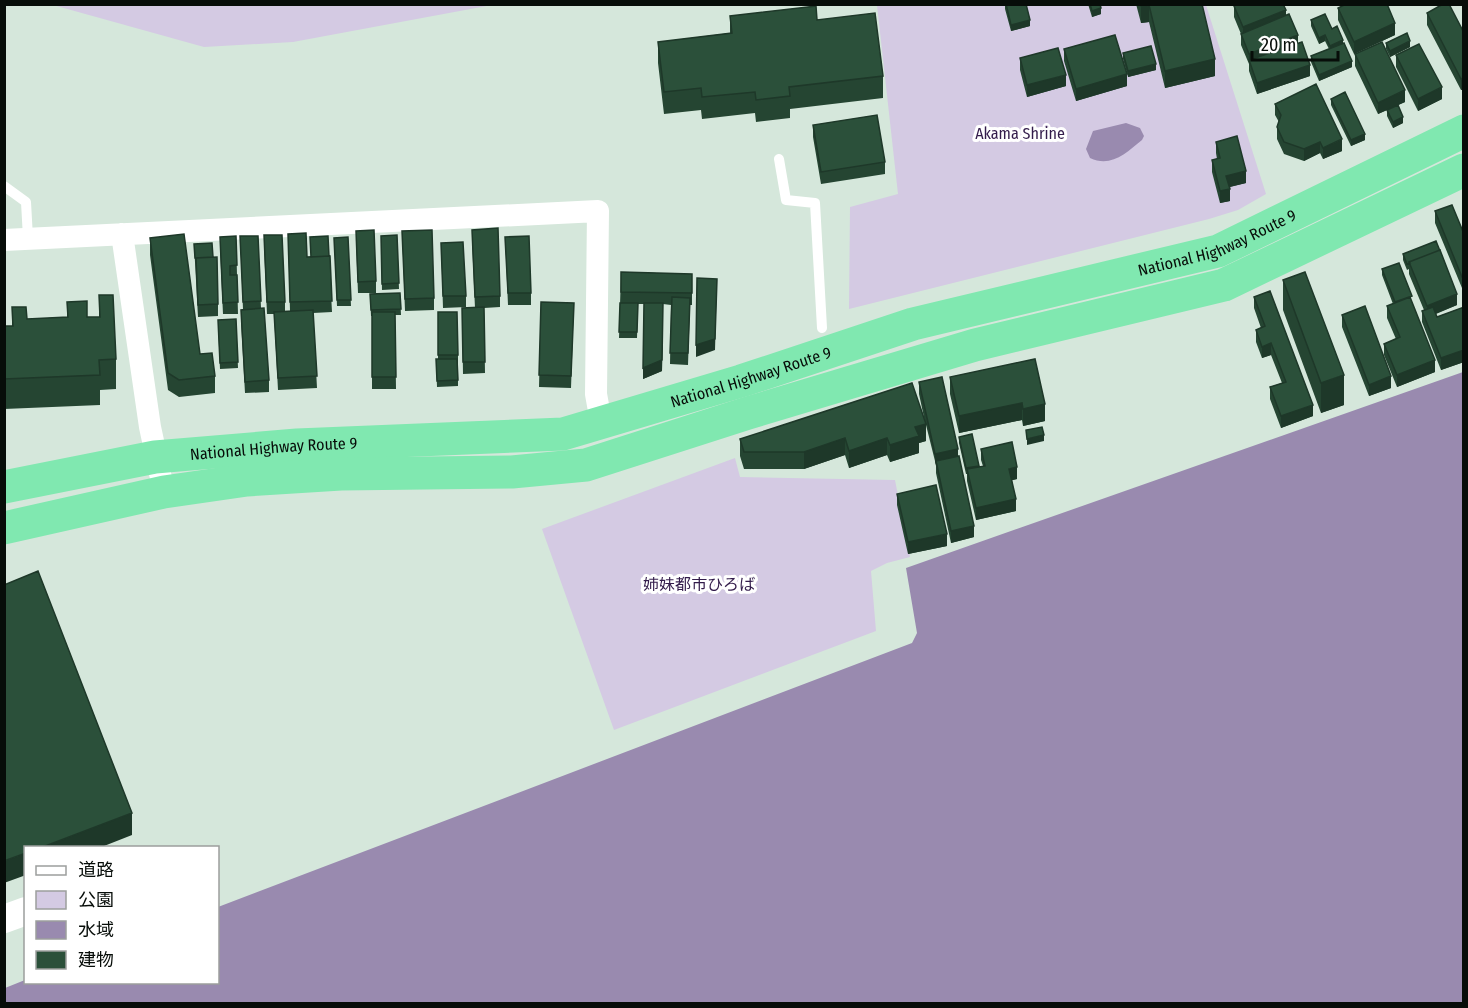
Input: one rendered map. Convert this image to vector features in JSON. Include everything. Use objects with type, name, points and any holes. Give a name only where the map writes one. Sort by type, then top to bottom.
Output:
[{"type":"highway","name":"National Highway Route 9","points":[[4,487],[155,457],[297,445],[563,434],[741,381],[913,324],[1218,251],[1464,131]]},
{"type":"highway","name":"National Highway Route 9","points":[[4,528],[164,492],[247,480],[341,474],[512,472],[586,465],[748,413],[975,345],[1224,285],[1464,170]]},
{"type":"street","points":[[4,240],[598,211],[596,394],[601,422]]},
{"type":"street","points":[[122,234],[155,457],[164,492]]},
{"type":"street","points":[[4,919],[24,912]]},
{"type":"lane","points":[[778,159],[786,200],[815,203],[822,328]]},
{"type":"lane","points":[[4,186],[26,202],[28,238]]},
{"type":"green space","points":[[53,5],[492,5],[293,42],[204,47]]},
{"type":"green space","name":"Akama Shrine","points":[[877,5],[1206,5],[1266,194],[1238,210],[1209,219],[849,309],[850,207],[898,194]]},
{"type":"green space","name":"姉妹都市ひろば","points":[[735,458],[740,477],[895,480],[910,557],[887,563],[871,571],[876,631],[614,730],[542,529]]},
{"type":"water","points":[[1126,123],[1140,128],[1144,136],[1142,140],[1118,158],[1098,161],[1090,158],[1086,149],[1093,131]]},
{"type":"water","points":[[1463,372],[1463,1003],[5,1003],[5,988],[24,980],[24,984],[219,984],[219,907],[912,643],[917,633],[906,568]]},
{"type":"building","points":[[1006,4],[1026,4],[1030,20],[1011,25]]},
{"type":"building","points":[[1090,4],[1100,4],[1101,8],[1092,11]]},
{"type":"building","points":[[1140,4],[1202,4],[1215,59],[1165,71],[1149,5],[1141,6]]},
{"type":"building","points":[[1237,4],[1283,4],[1286,10],[1243,27],[1234,6]]},
{"type":"building","points":[[1346,4],[1387,4],[1395,23],[1354,42],[1338,8]]},
{"type":"building","points":[[1443,4],[1449,4],[1464,33],[1464,77],[1461,79],[1427,13]]},
{"type":"building","points":[[816,6],[817,20],[875,13],[883,76],[789,87],[790,96],[756,100],[755,92],[702,97],[701,88],[664,92],[658,42],[732,33],[730,16]]},
{"type":"building","points":[[1289,14],[1298,35],[1249,54],[1241,34]]},
{"type":"building","points":[[1325,14],[1332,29],[1337,26],[1343,40],[1330,46],[1325,35],[1319,38],[1311,20]]},
{"type":"building","points":[[1407,33],[1410,41],[1390,51],[1386,43]]},
{"type":"building","points":[[1115,35],[1127,74],[1076,89],[1064,49]]},
{"type":"building","points":[[1302,42],[1310,65],[1257,83],[1249,60]]},
{"type":"building","points":[[1382,42],[1405,90],[1378,103],[1355,54]]},
{"type":"building","points":[[1344,43],[1352,61],[1319,75],[1311,56]]},
{"type":"building","points":[[1419,44],[1442,87],[1418,99],[1396,55]]},
{"type":"building","points":[[1151,46],[1156,64],[1128,71],[1123,53]]},
{"type":"building","points":[[1058,48],[1066,75],[1027,85],[1020,58]]},
{"type":"building","points":[[1316,84],[1342,139],[1323,148],[1320,142],[1304,149],[1284,142],[1277,127],[1281,115],[1275,104]]},
{"type":"building","points":[[1345,92],[1365,134],[1351,140],[1331,99]]},
{"type":"building","points":[[1398,105],[1403,117],[1393,122],[1387,110]]},
{"type":"building","points":[[877,115],[885,162],[821,172],[813,125]]},
{"type":"building","points":[[1237,136],[1246,171],[1226,176],[1230,189],[1220,191],[1212,160],[1220,158],[1216,142]]},
{"type":"building","points":[[1452,205],[1464,234],[1464,276],[1462,277],[1435,211]]},
{"type":"building","points":[[498,228],[500,296],[475,297],[472,230]]},
{"type":"building","points":[[374,230],[376,281],[358,282],[356,231]]},
{"type":"building","points":[[432,230],[434,298],[405,299],[402,231]]},
{"type":"building","points":[[306,233],[307,257],[330,256],[332,301],[290,302],[288,234]]},
{"type":"building","points":[[184,234],[200,354],[212,353],[215,376],[179,380],[168,373],[150,238]]},
{"type":"building","points":[[264,235],[282,235],[285,302],[267,302]]},
{"type":"building","points":[[397,235],[399,283],[382,284],[381,236]]},
{"type":"building","points":[[236,236],[237,265],[230,266],[230,275],[237,275],[238,302],[223,303],[220,237]]},
{"type":"building","points":[[240,236],[258,236],[261,301],[243,302]]},
{"type":"building","points":[[328,236],[329,256],[311,257],[310,237]]},
{"type":"building","points":[[529,236],[531,293],[508,293],[505,237]]},
{"type":"building","points":[[348,237],[351,300],[337,300],[334,238]]},
{"type":"building","points":[[1436,241],[1440,250],[1407,264],[1403,254]]},
{"type":"building","points":[[463,242],[466,296],[443,296],[441,243]]},
{"type":"building","points":[[212,243],[213,257],[195,258],[194,244]]},
{"type":"building","points":[[1440,250],[1457,294],[1427,306],[1409,262]]},
{"type":"building","points":[[217,257],[218,304],[198,305],[196,258]]},
{"type":"building","points":[[1399,263],[1412,296],[1395,302],[1382,269]]},
{"type":"building","points":[[621,272],[692,274],[692,293],[621,292]]},
{"type":"building","points":[[1305,272],[1344,375],[1321,383],[1283,280]]},
{"type":"building","points":[[697,278],[717,279],[715,339],[696,345]]},
{"type":"building","points":[[1270,291],[1313,405],[1281,416],[1270,387],[1286,382],[1271,343],[1262,347],[1256,330],[1265,326],[1254,297]]},
{"type":"building","points":[[400,293],[401,309],[371,310],[370,294]]},
{"type":"building","points":[[99,295],[113,295],[116,359],[99,360],[100,375],[4,379],[4,326],[13,326],[12,307],[26,307],[27,319],[68,317],[67,302],[87,301],[87,317],[100,317]]},
{"type":"building","points":[[672,297],[690,298],[688,353],[670,353]]},
{"type":"building","points":[[1410,297],[1435,360],[1397,375],[1384,344],[1400,337],[1387,306]]},
{"type":"building","points":[[541,302],[574,303],[571,376],[539,375]]},
{"type":"building","points":[[620,303],[638,303],[637,332],[619,332]]},
{"type":"building","points":[[644,303],[663,303],[662,360],[643,368]]},
{"type":"building","points":[[1365,306],[1391,376],[1369,385],[1342,315]]},
{"type":"building","points":[[484,307],[485,362],[463,362],[462,308]]},
{"type":"building","points":[[1433,307],[1437,317],[1464,307],[1464,350],[1441,358],[1422,311]]},
{"type":"building","points":[[264,308],[269,380],[245,382],[241,310]]},
{"type":"building","points":[[313,310],[317,376],[278,378],[274,312]]},
{"type":"building","points":[[372,312],[395,312],[396,377],[372,377]]},
{"type":"building","points":[[438,312],[457,312],[458,355],[438,355]]},
{"type":"building","points":[[236,319],[238,362],[220,363],[218,320]]},
{"type":"building","points":[[436,359],[457,359],[458,380],[437,381]]},
{"type":"building","points":[[1035,359],[1045,404],[1023,409],[1022,403],[959,416],[950,377]]},
{"type":"building","points":[[942,377],[958,449],[935,454],[919,382]]},
{"type":"building","points":[[912,383],[926,424],[915,427],[919,436],[890,445],[887,438],[849,451],[845,438],[804,452],[744,452],[740,439]]},
{"type":"building","points":[[1042,427],[1044,435],[1027,439],[1026,430]]},
{"type":"building","points":[[972,434],[979,466],[966,468],[959,437]]},
{"type":"building","points":[[1012,442],[1017,467],[1009,469],[1016,499],[976,508],[967,469],[985,466],[981,449]]},
{"type":"building","points":[[959,456],[974,526],[951,531],[936,461]]},
{"type":"building","points":[[936,485],[947,534],[908,542],[897,494]]},
{"type":"building","points":[[38,571],[132,813],[45,846],[24,846],[24,854],[4,861],[4,585]]}]
